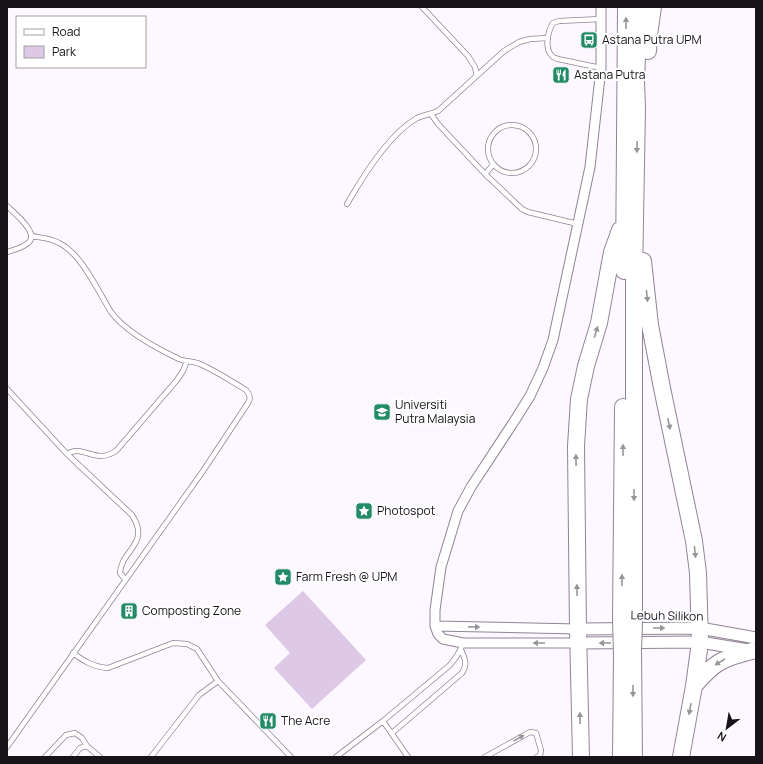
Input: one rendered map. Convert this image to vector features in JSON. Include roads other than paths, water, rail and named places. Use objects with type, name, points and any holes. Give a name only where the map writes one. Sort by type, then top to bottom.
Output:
[{"type":"highway","points":[[626,7],[624,221],[628,654],[634,757]]},
{"type":"highway","points":[[628,620],[635,246],[636,81],[639,7]]},
{"type":"highway","points":[[637,108],[646,80],[648,35],[653,7]]},
{"type":"highway","points":[[581,757],[576,446],[579,399],[586,366],[599,323],[612,252],[624,221]]},
{"type":"highway","points":[[635,246],[644,261],[650,325],[694,541],[698,573],[700,635],[694,686],[681,757]]},
{"type":"highway","points":[[694,686],[704,674],[718,663],[730,656],[755,647]]},
{"type":"highway","points":[[622,757],[628,654]]},
{"type":"street","points":[[578,636],[462,646],[443,639],[438,634],[435,626],[435,610],[441,567],[458,511],[471,487],[526,402],[543,368],[553,340],[590,167],[601,68],[602,7]]},
{"type":"street","points":[[435,626],[578,636]]},
{"type":"street","name":"Lebuh Silikon","points":[[578,636],[700,635],[755,647]]},
{"type":"lane","points":[[422,7],[468,56],[475,67],[477,76]]},
{"type":"lane","points":[[601,19],[559,21],[553,23],[549,29],[548,38],[548,50],[552,56],[558,59],[601,68]]},
{"type":"lane","points":[[347,204],[368,170],[394,138],[408,125],[416,119],[438,111],[504,51],[519,42],[530,39],[548,38]]},
{"type":"lane","points":[[431,114],[438,124],[485,174],[522,209],[528,212],[578,224]]},
{"type":"lane","points":[[506,125],[515,125],[530,133],[536,148],[535,157],[531,164],[524,170],[516,173],[508,173],[493,165],[487,150],[488,141],[492,134],[499,128],[506,125]]},
{"type":"lane","points":[[485,174],[493,165]]},
{"type":"lane","points":[[7,206],[22,220],[32,236],[30,241],[26,244],[7,252]]},
{"type":"lane","points":[[7,747],[203,471],[250,399],[246,390],[200,364],[187,361],[169,353],[139,336],[116,319],[78,258],[69,249],[50,239],[32,236]]},
{"type":"lane","points":[[67,454],[74,450],[99,456],[108,455],[116,451],[177,380],[187,361]]},
{"type":"lane","points":[[7,389],[67,454],[132,515],[137,523],[137,538],[135,545],[120,568],[120,573],[125,580]]},
{"type":"lane","points":[[73,653],[89,664],[99,668],[108,668],[173,643],[187,644],[197,649],[218,681],[291,757]]},
{"type":"lane","points":[[336,757],[450,665],[456,658],[462,646]]},
{"type":"lane","points":[[392,733],[462,673],[466,662],[462,646]]},
{"type":"lane","points":[[151,757],[199,695],[218,681]]},
{"type":"lane","points":[[383,720],[408,757]]},
{"type":"lane","points":[[485,757],[530,732],[536,733],[541,750],[540,756],[537,757]]},
{"type":"lane","points":[[45,757],[66,735],[75,733],[82,738],[87,746],[100,757]]},
{"type":"lane","points":[[73,757],[80,748],[87,746]]},
{"type":"place","name":"Astana Putra UPM","points":[[589,40]]},
{"type":"place","name":"Astana Putra","points":[[561,75]]},
{"type":"place","name":"Universiti Putra Malaysia","points":[[382,412]]},
{"type":"place","name":"Photospot","points":[[364,511]]},
{"type":"place","name":"Farm Fresh @ UPM","points":[[283,577]]},
{"type":"place","name":"Composting Zone","points":[[129,611]]},
{"type":"place","name":"The Acre","points":[[268,721]]}]
